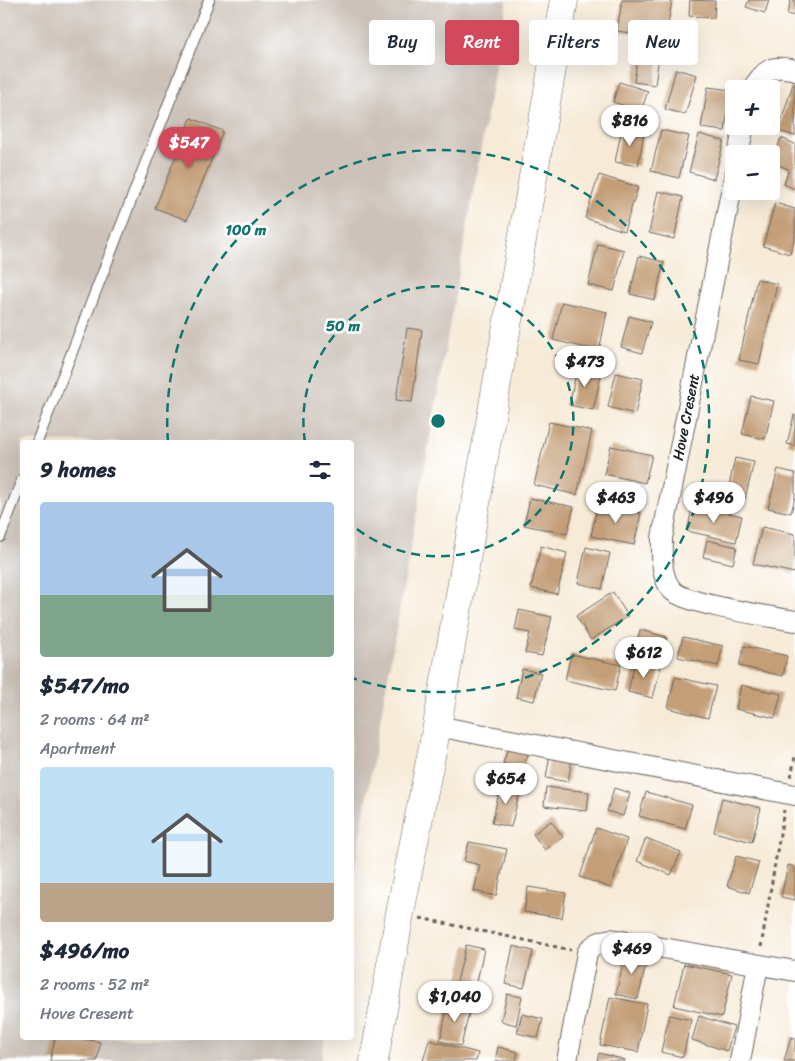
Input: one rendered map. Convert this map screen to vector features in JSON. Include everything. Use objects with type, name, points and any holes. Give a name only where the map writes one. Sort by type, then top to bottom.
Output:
[{"type":"street","points":[[374,1061],[400,914],[437,726],[564,0]]},
{"type":"street","points":[[758,80],[768,70],[780,66],[795,70]]},
{"type":"street","name":"Hove Cresent","points":[[729,200],[662,538],[662,569],[672,591],[694,602],[795,621]]},
{"type":"street","points":[[437,726],[791,794]]},
{"type":"street","points":[[567,1061],[587,954],[591,946],[596,943],[611,939],[795,971]]},
{"type":"street","points":[[740,1061],[758,965]]},
{"type":"lane","points":[[38,440],[209,0]]},
{"type":"lane","points":[[0,537],[20,485]]},
{"type":"path","points":[[758,965],[791,794],[795,756]]},
{"type":"path","points":[[400,914],[587,954]]},
{"type":"shaded area","points":[[0,0],[507,0],[503,20],[445,20],[445,65],[496,65],[354,869],[354,440],[20,440],[20,1040],[325,1040],[321,1061],[0,1061]]},
{"type":"building","points":[[622,0],[672,0],[669,20],[628,20],[628,33],[618,31]]},
{"type":"building","points":[[690,0],[715,1],[714,18],[689,16]]},
{"type":"building","points":[[749,0],[769,0],[765,13],[746,7]]},
{"type":"building","points":[[791,0],[795,0],[795,16],[787,14]]},
{"type":"building","points":[[636,65],[658,65],[655,85],[634,82]]},
{"type":"building","points":[[676,69],[697,75],[685,115],[665,109]]},
{"type":"building","points":[[619,82],[648,91],[641,111],[613,102]]},
{"type":"building","points":[[793,84],[795,84],[795,136],[780,132],[780,125]]},
{"type":"building","points":[[708,87],[725,89],[725,131],[701,128]]},
{"type":"building","points":[[191,118],[223,131],[187,220],[155,208]]},
{"type":"building","points":[[622,128],[644,133],[638,166],[615,162]]},
{"type":"building","points":[[661,130],[689,136],[679,178],[651,171]]},
{"type":"building","points":[[699,134],[724,141],[714,179],[689,172]]},
{"type":"building","points":[[781,138],[795,144],[795,189],[784,184],[789,169],[780,166],[780,145],[778,145]]},
{"type":"building","points":[[599,175],[638,187],[624,231],[585,218]]},
{"type":"building","points":[[658,191],[683,197],[674,239],[649,233]]},
{"type":"building","points":[[775,203],[795,209],[795,237],[790,254],[763,246]]},
{"type":"building","points":[[598,244],[624,250],[614,291],[588,285]]},
{"type":"building","points":[[639,256],[664,262],[655,300],[630,294]]},
{"type":"building","points":[[757,279],[777,284],[759,364],[739,360]]},
{"type":"building","points":[[562,302],[607,312],[599,351],[553,340]]},
{"type":"building","points":[[629,316],[651,322],[642,353],[621,347]]},
{"type":"building","points":[[407,328],[422,330],[412,402],[396,400]]},
{"type":"building","points":[[578,365],[602,371],[593,410],[569,405]]},
{"type":"building","points":[[616,373],[643,379],[635,414],[608,407]]},
{"type":"building","points":[[751,396],[774,401],[765,439],[742,434]]},
{"type":"building","points":[[795,415],[795,446],[787,444]]},
{"type":"building","points":[[549,422],[592,431],[577,495],[534,485]]},
{"type":"building","points":[[611,446],[652,455],[645,483],[604,474]]},
{"type":"building","points":[[735,458],[754,462],[745,499],[727,495]]},
{"type":"building","points":[[778,469],[795,473],[795,497],[791,513],[768,508]]},
{"type":"building","points":[[530,498],[574,507],[567,534],[524,525]]},
{"type":"building","points":[[598,503],[641,513],[634,545],[591,536]]},
{"type":"building","points":[[693,505],[742,516],[736,542],[687,531]]},
{"type":"building","points":[[762,527],[795,534],[795,573],[753,564]]},
{"type":"building","points":[[707,540],[737,547],[733,564],[703,557]]},
{"type":"building","points":[[541,546],[567,553],[557,594],[531,588]]},
{"type":"building","points":[[586,547],[610,553],[602,589],[578,583]]},
{"type":"building","points":[[613,592],[628,616],[591,640],[576,616]]},
{"type":"building","points":[[519,610],[552,617],[542,656],[525,653],[530,633],[515,630]]},
{"type":"building","points":[[640,630],[667,637],[662,656],[635,649]]},
{"type":"building","points":[[683,637],[723,646],[718,666],[678,657]]},
{"type":"building","points":[[744,646],[787,656],[783,676],[739,666]]},
{"type":"building","points":[[571,654],[621,665],[615,691],[565,680]]},
{"type":"building","points":[[635,661],[661,666],[653,698],[628,692]]},
{"type":"building","points":[[522,669],[541,673],[534,701],[516,697]]},
{"type":"building","points":[[675,677],[716,686],[708,718],[668,708]]},
{"type":"building","points":[[741,685],[781,694],[775,718],[736,709]]},
{"type":"building","points":[[509,745],[529,752],[522,770],[503,763]]},
{"type":"building","points":[[550,755],[572,759],[568,782],[546,778]]},
{"type":"building","points":[[501,783],[521,787],[511,827],[492,823]]},
{"type":"building","points":[[546,787],[589,792],[587,811],[544,806]]},
{"type":"building","points":[[614,788],[630,793],[623,816],[607,811]]},
{"type":"building","points":[[646,792],[692,805],[685,829],[639,816]]},
{"type":"building","points":[[722,798],[761,808],[752,842],[714,832]]},
{"type":"building","points":[[551,821],[563,837],[545,850],[533,834]]},
{"type":"building","points":[[596,828],[627,839],[611,888],[580,877]]},
{"type":"building","points":[[646,838],[681,852],[671,875],[637,861]]},
{"type":"building","points":[[469,842],[507,849],[496,896],[474,891],[480,865],[464,861]]},
{"type":"building","points":[[736,856],[759,862],[749,893],[727,886]]},
{"type":"building","points":[[788,865],[795,867],[795,900],[781,897]]},
{"type":"building","points":[[528,887],[566,893],[562,918],[524,912]]},
{"type":"building","points":[[466,945],[484,949],[475,991],[456,986]]},
{"type":"building","points":[[513,946],[533,951],[524,988],[505,984]]},
{"type":"building","points":[[626,952],[648,956],[638,999],[616,994]]},
{"type":"building","points":[[684,964],[732,974],[722,1017],[674,1006]]},
{"type":"building","points":[[507,994],[522,997],[516,1025],[501,1021]]},
{"type":"building","points":[[610,997],[647,1004],[638,1052],[600,1045]]},
{"type":"building","points":[[449,1000],[471,1005],[461,1046],[440,1041]]},
{"type":"building","points":[[522,1014],[543,1019],[538,1038],[517,1033]]},
{"type":"building","points":[[669,1015],[691,1020],[683,1057],[661,1052]]},
{"type":"building","points":[[699,1016],[734,1027],[727,1051],[692,1040]]},
{"type":"building","points":[[791,1037],[795,1038],[795,1061],[784,1061]]},
{"type":"building","points":[[55,1040],[90,1040],[100,1042],[97,1061],[50,1061]]},
{"type":"building","points":[[429,1040],[478,1053],[476,1061],[423,1061]]},
{"type":"building","points":[[498,1047],[518,1052],[516,1061],[495,1061]]},
{"type":"building","points":[[599,1053],[625,1060],[625,1061],[597,1061]]}]
